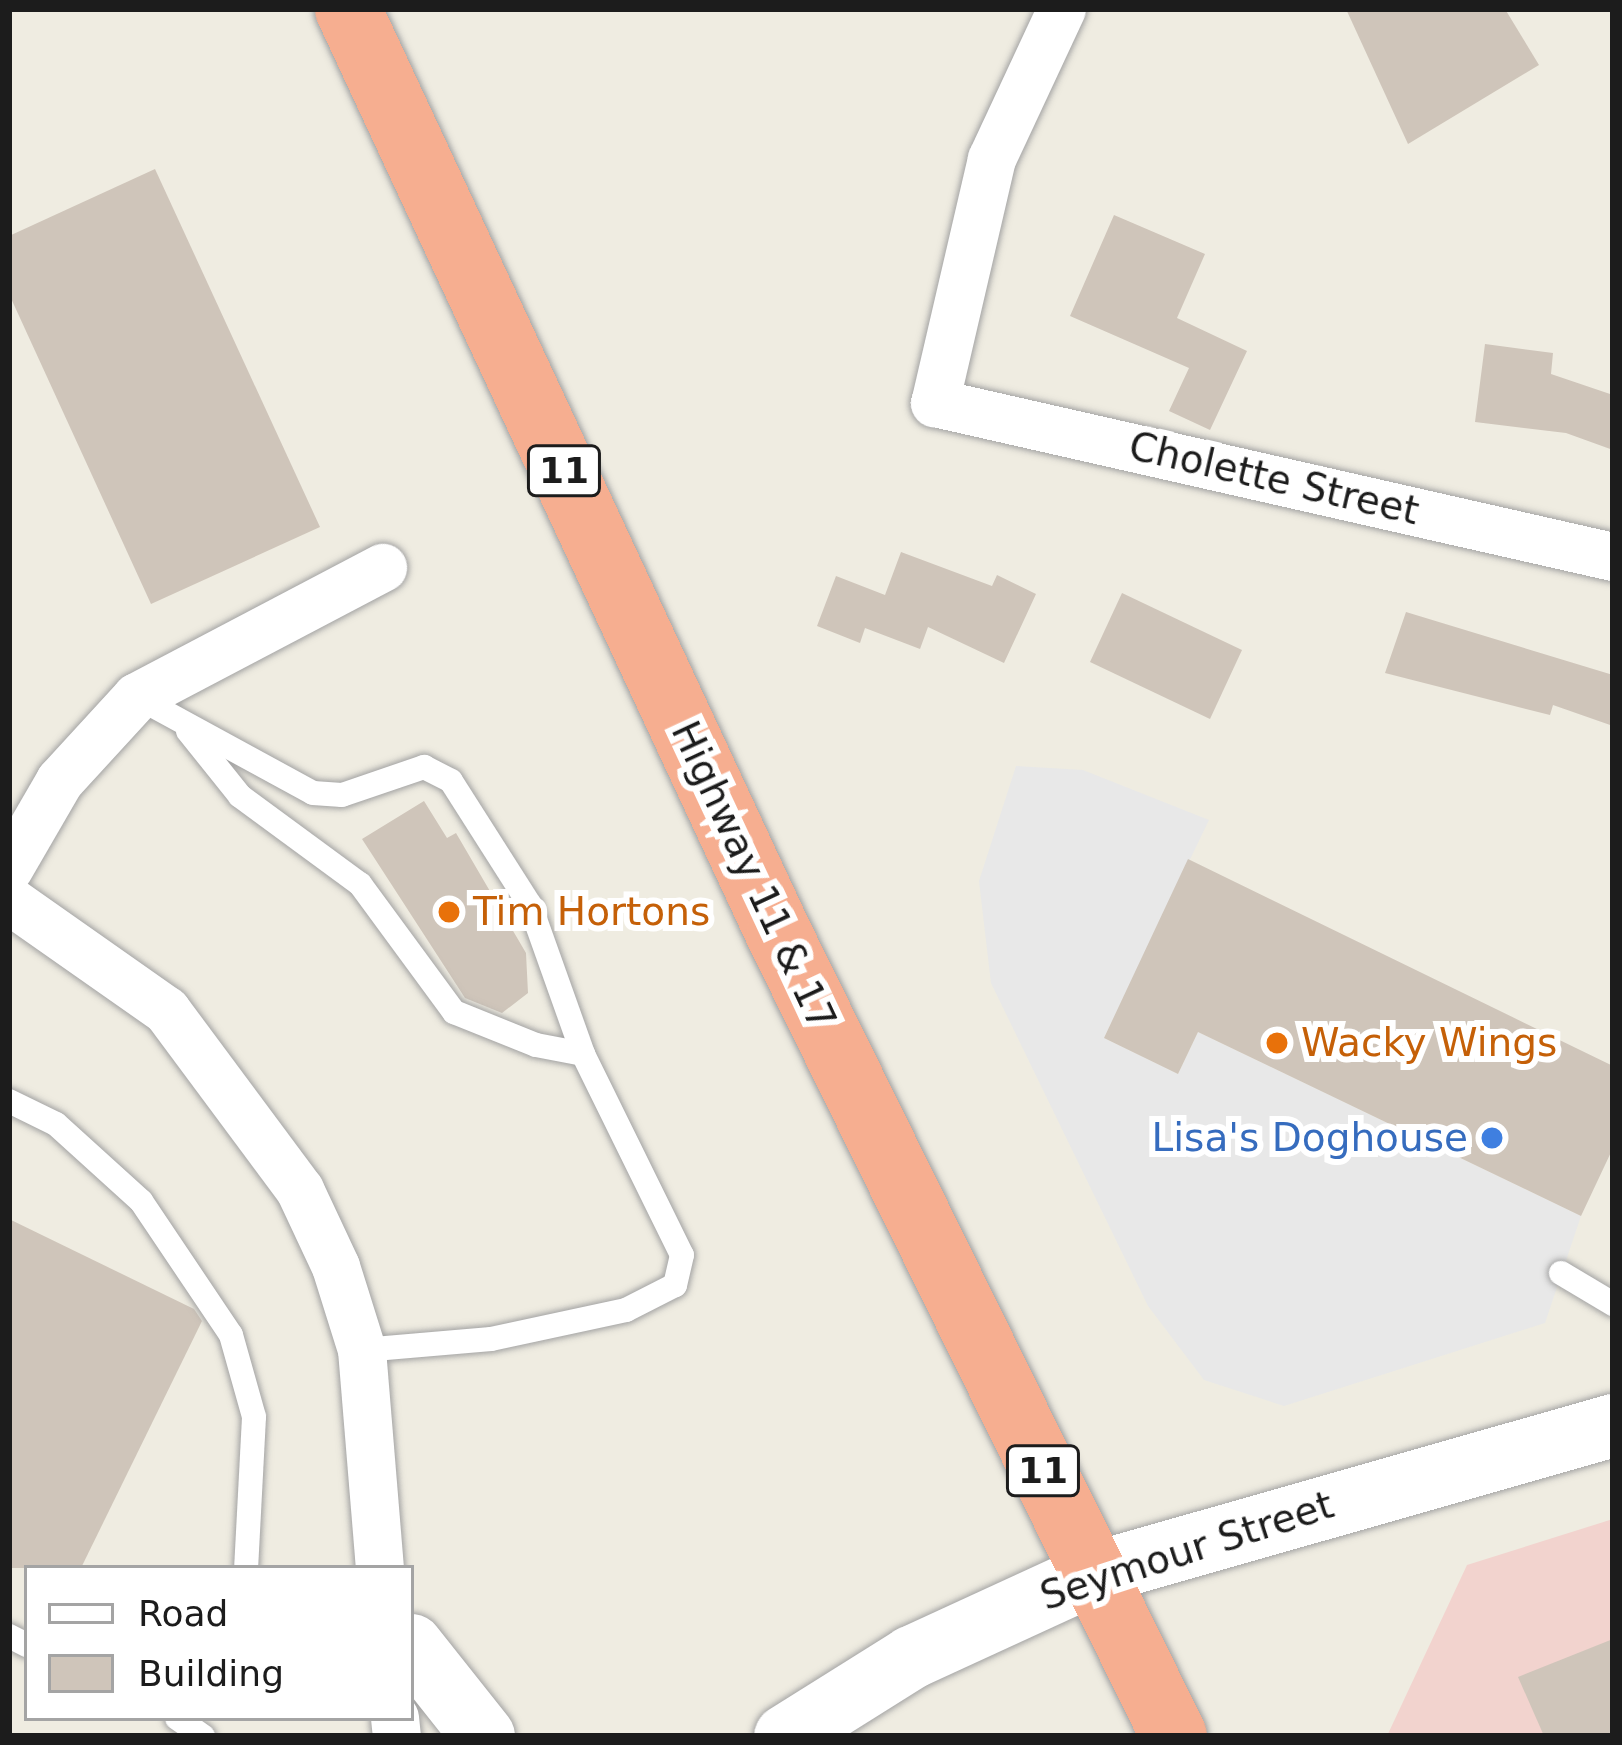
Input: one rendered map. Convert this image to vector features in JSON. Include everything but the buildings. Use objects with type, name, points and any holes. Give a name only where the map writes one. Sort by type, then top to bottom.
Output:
[{"type":"highway","name":"Highway 11 & 17","points":[[348,9],[778,934],[1174,1736]]},
{"type":"street","name":"Cholette Street","points":[[1062,9],[992,159],[935,403],[1613,557]]},
{"type":"street","points":[[9,869],[61,781],[137,698],[383,568]]},
{"type":"street","points":[[9,900],[166,1012],[300,1190],[336,1268],[362,1350],[380,1565]]},
{"type":"street","name":"Seymour Street","points":[[785,1736],[910,1657],[1094,1573],[1613,1424]]},
{"type":"street","points":[[414,1650],[483,1736]]},
{"type":"lane","points":[[137,698],[187,729],[252,755],[313,793],[342,795],[424,767],[451,781],[530,905],[583,1054],[682,1256],[675,1285],[626,1310],[490,1339],[362,1350]]},
{"type":"lane","points":[[187,729],[240,796],[360,884],[454,1012],[536,1046],[583,1054]]},
{"type":"lane","points":[[9,1102],[56,1124],[141,1201],[231,1335],[254,1417],[246,1565]]},
{"type":"lane","points":[[1562,1273],[1613,1304]]},
{"type":"shaded area","points":[[1016,766],[1083,770],[1209,820],[1104,1038],[1178,1074],[1198,1032],[1581,1216],[1545,1323],[1284,1406],[1204,1380],[1148,1306],[991,983],[979,881]]},
{"type":"shaded area","points":[[1613,1519],[1613,1736],[1387,1736],[1467,1565]]},
{"type":"place","name":"Tim Hortons","points":[[449,912]]},
{"type":"place","name":"Wacky Wings","points":[[1277,1043]]},
{"type":"place","name":"Lisa's Doghouse","points":[[1492,1138]]}]
